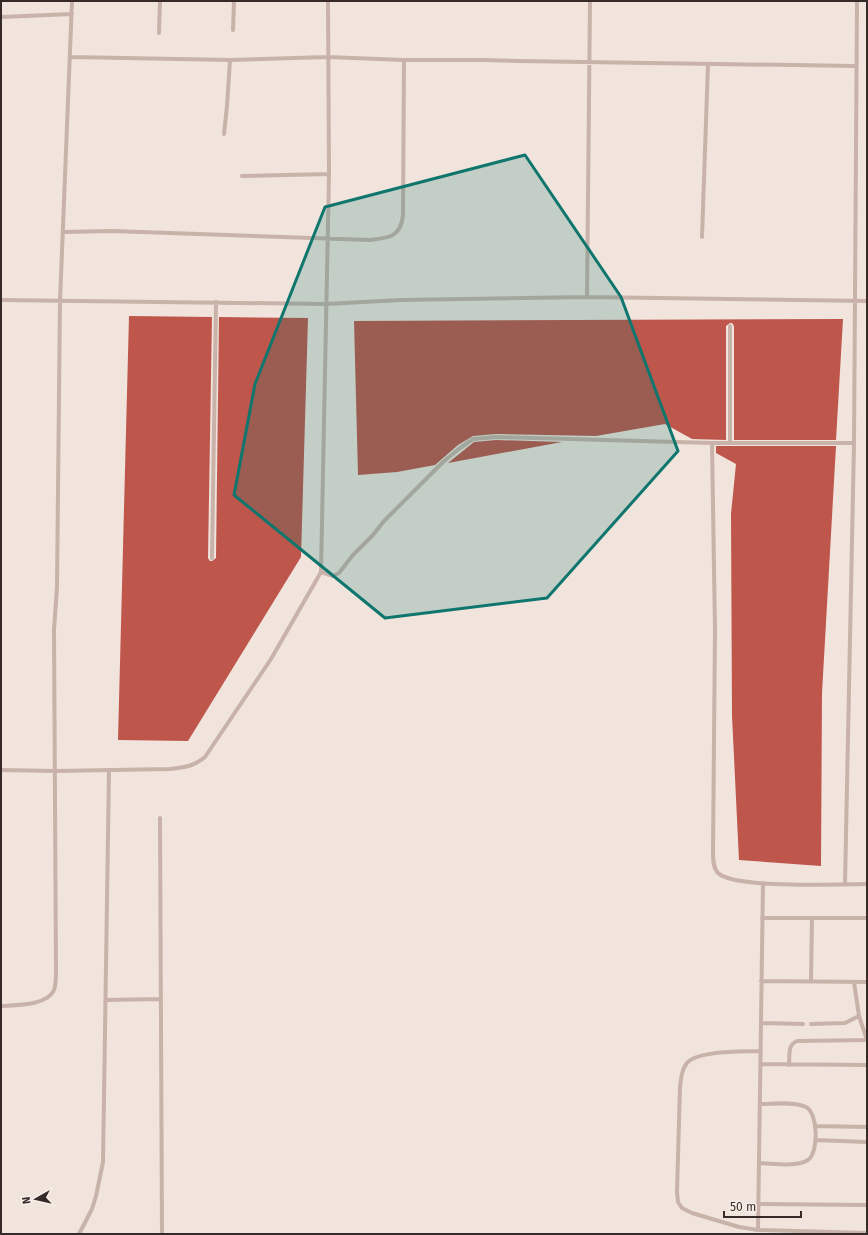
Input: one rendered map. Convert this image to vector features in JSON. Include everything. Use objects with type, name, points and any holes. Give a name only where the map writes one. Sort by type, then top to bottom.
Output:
[{"type":"lane","points":[[1,1006],[41,1001],[50,997],[55,989],[56,771],[54,630],[57,587],[60,301],[71,57],[72,1]]},
{"type":"lane","points":[[159,33],[160,1]]},
{"type":"lane","points":[[233,30],[234,1]]},
{"type":"lane","points":[[1,770],[109,770],[187,767],[197,764],[205,757],[271,659],[322,572],[329,174],[327,57],[328,1]]},
{"type":"lane","points":[[587,297],[590,1]]},
{"type":"lane","points":[[845,884],[854,443],[856,1]]},
{"type":"lane","points":[[1,17],[72,14]]},
{"type":"lane","points":[[71,57],[230,60],[327,57],[404,60],[856,66]]},
{"type":"lane","points":[[224,134],[230,60]]},
{"type":"lane","points":[[63,232],[112,231],[370,240],[389,238],[396,234],[402,222],[404,60]]},
{"type":"lane","points":[[702,237],[708,64]]},
{"type":"lane","points":[[242,176],[329,174]]},
{"type":"lane","points":[[1,300],[326,304],[455,299],[587,297],[867,301]]},
{"type":"lane","points":[[212,558],[216,302]]},
{"type":"lane","points":[[730,326],[730,443]]},
{"type":"lane","points":[[322,572],[333,576],[339,573],[352,555],[443,462],[473,439],[496,437],[712,443],[854,443]]},
{"type":"lane","points":[[712,443],[715,630],[714,864],[716,872],[724,878],[762,883],[807,885],[867,884]]},
{"type":"lane","points":[[79,1234],[94,1203],[103,1162],[109,770]]},
{"type":"lane","points":[[160,818],[162,1234]]},
{"type":"lane","points":[[758,1230],[762,883]]},
{"type":"lane","points":[[762,918],[867,918]]},
{"type":"lane","points":[[811,982],[812,918]]},
{"type":"lane","points":[[761,981],[867,982]]},
{"type":"lane","points":[[789,1065],[790,1046],[792,1043],[797,1041],[867,1040],[859,1016],[854,982]]},
{"type":"lane","points":[[106,1000],[161,999]]},
{"type":"lane","points":[[811,1024],[845,1023],[859,1016]]},
{"type":"lane","points":[[761,1024],[803,1024]]},
{"type":"lane","points":[[760,1051],[703,1054],[694,1057],[687,1063],[681,1074],[677,1192],[678,1202],[682,1208],[692,1213],[738,1227],[758,1230],[867,1233]]},
{"type":"lane","points":[[760,1064],[867,1065]]},
{"type":"lane","points":[[759,1164],[799,1164],[808,1160],[813,1155],[815,1140],[815,1126],[812,1113],[808,1108],[801,1104],[760,1104]]},
{"type":"lane","points":[[815,1126],[867,1127]]},
{"type":"lane","points":[[815,1140],[867,1142]]},
{"type":"lane","points":[[759,1204],[867,1205]]},
{"type":"highlighted area","points":[[525,155],[621,297],[678,451],[547,598],[385,618],[234,495],[255,384],[325,207]]},
{"type":"building","points":[[129,316],[212,317],[208,558],[210,561],[216,558],[219,317],[308,318],[301,557],[188,741],[118,740]]},
{"type":"building","points":[[843,319],[836,440],[734,440],[734,326],[730,323],[726,326],[726,440],[692,439],[665,424],[596,436],[496,434],[473,436],[458,445],[435,465],[397,472],[358,475],[354,321]]},
{"type":"building","points":[[496,440],[562,442],[448,463],[474,442]]},
{"type":"building","points":[[716,446],[836,446],[822,693],[821,866],[739,860],[732,716],[731,514],[736,464],[716,453]]}]
